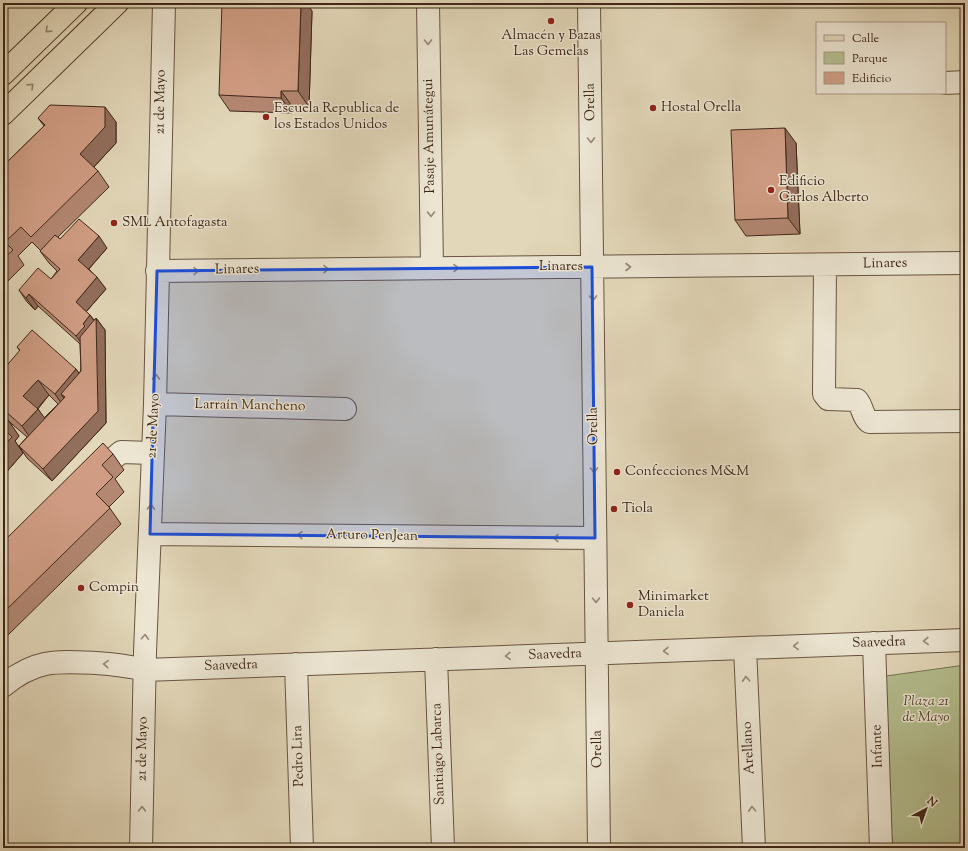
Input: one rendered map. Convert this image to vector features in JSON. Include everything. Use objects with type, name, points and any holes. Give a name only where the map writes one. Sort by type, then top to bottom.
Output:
[{"type":"main road","points":[[3,74],[76,3]]},
{"type":"main road","points":[[3,114],[117,3]]},
{"type":"street","name":"21 de Mayo","points":[[142,848],[145,670],[155,404],[164,3]]},
{"type":"street","name":"Pasaje Amunátegui","points":[[428,3],[432,268]]},
{"type":"street","name":"Orella","points":[[589,3],[599,848]]},
{"type":"street","points":[[946,83],[965,82]]},
{"type":"street","name":"Linares","points":[[157,271],[965,263]]},
{"type":"street","points":[[825,265],[824,394],[828,399],[857,400],[865,418],[869,422],[965,421]]},
{"type":"street","name":"Larraín Mancheno","points":[[155,404],[345,409]]},
{"type":"street","points":[[75,490],[121,452],[152,453]]},
{"type":"street","name":"Arturo PenJean","points":[[150,534],[595,538]]},
{"type":"street","name":"Saavedra","points":[[3,686],[24,671],[53,661],[128,666],[145,670],[965,640]]},
{"type":"street","name":"Infante","points":[[874,643],[881,848]]},
{"type":"street","name":"Arellano","points":[[745,648],[754,848]]},
{"type":"street","name":"Santiago Labarca","points":[[436,659],[443,848]]},
{"type":"street","name":"Pedro Lira","points":[[296,664],[302,848]]},
{"type":"highlighted area","points":[[592,267],[595,538],[150,534],[157,271]]},
{"type":"green space","name":"Plaza 21 de Mayo","points":[[965,665],[965,848],[892,848],[886,676]]},
{"type":"building","points":[[222,3],[301,3],[298,91],[281,91],[281,98],[219,95]]},
{"type":"building","points":[[50,105],[105,107],[105,127],[80,154],[98,171],[31,237],[21,227],[5,242],[13,250],[3,259],[3,166],[45,125],[38,118]]},
{"type":"building","name":"Edificio Carlos Alberto","points":[[785,128],[788,218],[735,220],[731,130]]},
{"type":"building","points":[[79,219],[99,236],[78,260],[97,277],[76,302],[90,315],[83,324],[85,326],[76,336],[29,294],[26,298],[19,290],[38,268],[51,279],[60,269],[40,251],[55,235],[60,239]]},
{"type":"building","points":[[96,318],[98,411],[43,469],[19,446],[65,397],[61,394],[81,371],[80,337]]},
{"type":"building","points":[[32,330],[76,369],[55,394],[38,380],[23,396],[38,409],[22,426],[3,409],[3,370],[20,350],[17,347]]},
{"type":"building","points":[[3,416],[8,420],[3,426]]},
{"type":"building","points":[[3,428],[12,437],[3,447]]},
{"type":"building","points":[[103,443],[113,454],[102,465],[113,477],[96,494],[110,508],[3,613],[3,542]]},
{"type":"place","name":"Almacén y Bazas Las Gemelas","points":[[551,21]]},
{"type":"place","name":"Hostal Orella","points":[[653,108]]},
{"type":"place","name":"Escuela Republica de los Estados Unidos","points":[[266,117]]},
{"type":"place","name":"Edificio Carlos Alberto","points":[[771,190]]},
{"type":"place","name":"SML Antofagasta","points":[[114,223]]},
{"type":"place","name":"Confecciones M&M","points":[[617,472]]},
{"type":"place","name":"Tiola","points":[[614,509]]},
{"type":"place","name":"Compin","points":[[81,588]]},
{"type":"place","name":"Minimarket Daniela","points":[[630,605]]}]
